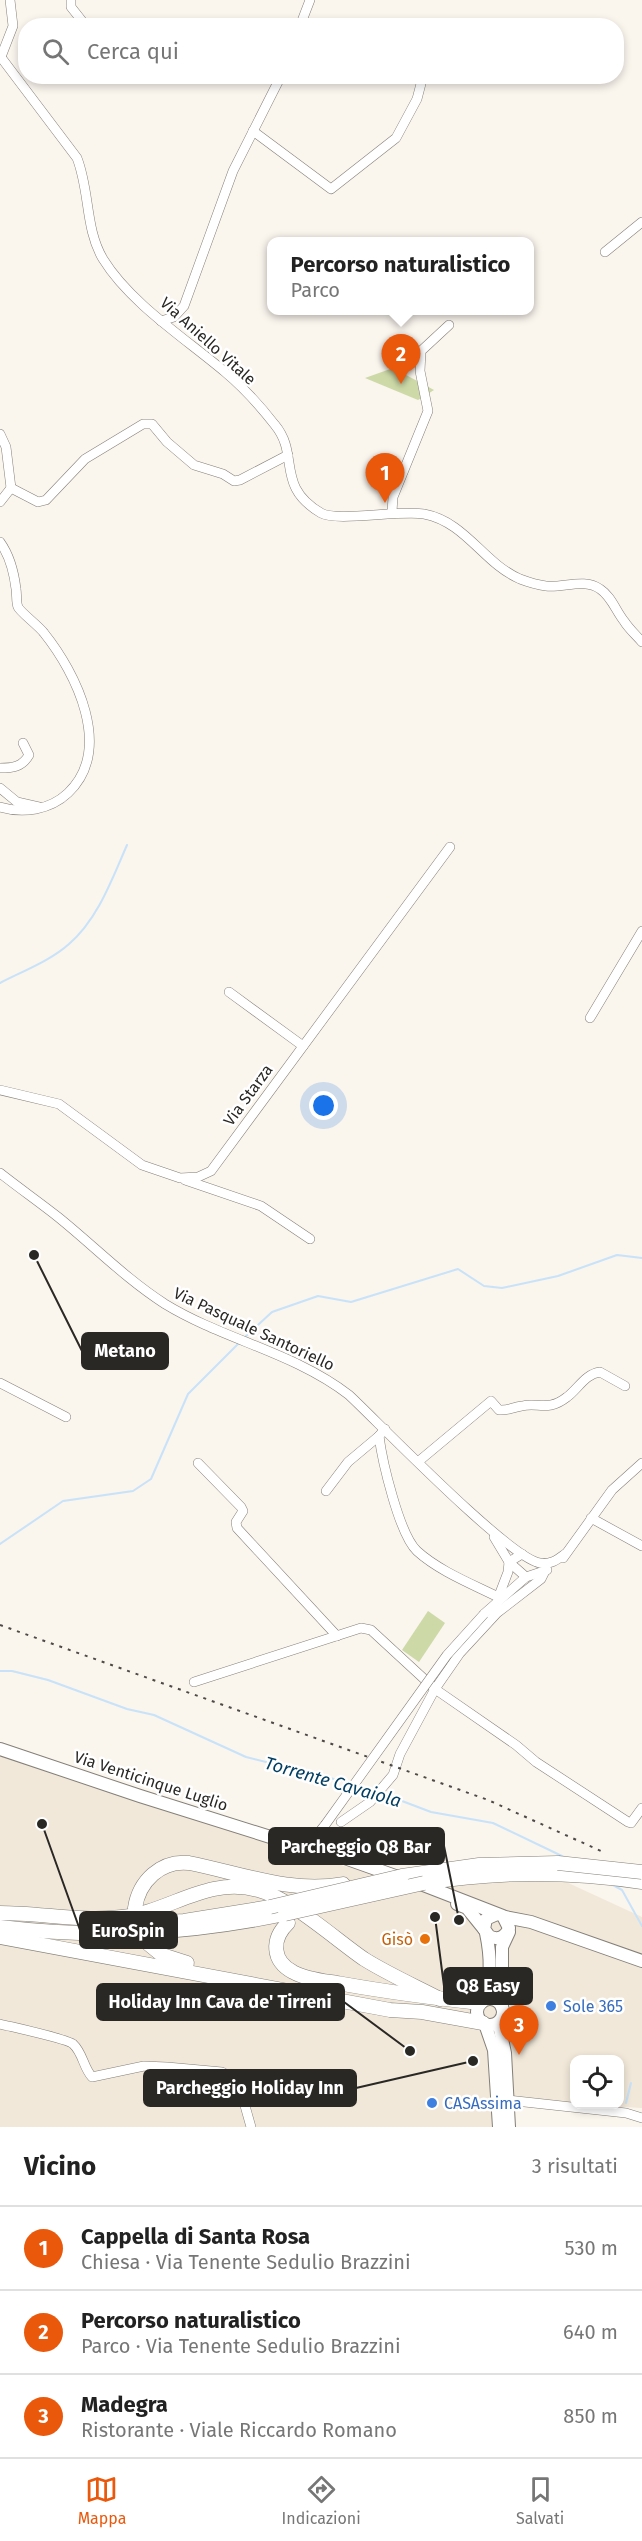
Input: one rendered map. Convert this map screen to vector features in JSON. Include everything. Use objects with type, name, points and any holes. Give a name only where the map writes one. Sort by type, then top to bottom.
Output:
[{"type":"highway","points":[[135,1908],[136,1898],[147,1879],[162,1868],[176,1863],[189,1863],[309,1888],[384,1880]]},
{"type":"highway","points":[[0,1914],[90,1925],[160,1924],[270,1907],[434,1870],[490,1864],[642,1872]]},
{"type":"highway","points":[[0,1927],[112,1936],[186,1931],[286,1919],[409,1885],[452,1878],[560,1868],[642,1882]]},
{"type":"highway","points":[[0,1914],[88,1918],[122,1917],[140,1914],[212,1888],[227,1886],[250,1888],[274,1896],[368,1961],[440,1999]]},
{"type":"highway","points":[[286,1919],[275,1946],[283,1965],[296,1974],[440,1999],[481,2002]]},
{"type":"highway","points":[[0,1937],[390,2010],[422,2012],[484,2024]]},
{"type":"highway","points":[[146,1942],[170,1959],[392,2001],[422,2012]]},
{"type":"main road","name":"Via Venticinque Luglio","points":[[0,1749],[140,1797],[292,1844],[316,1846],[466,1908],[485,1931]]},
{"type":"main road","points":[[316,1846],[501,1916],[531,1922],[642,1961]]},
{"type":"main road","points":[[499,2127],[494,2050],[484,2024],[477,2016],[488,1989],[490,1969],[485,1931],[486,1919],[501,1916]]},
{"type":"main road","points":[[501,1916],[509,1928],[502,1947],[500,2030],[505,2053],[509,2127]]},
{"type":"main road","points":[[485,1931],[493,1938],[505,1936],[513,1928],[522,1926],[549,1930]]},
{"type":"main road","points":[[481,2002],[495,2000],[502,2011]]},
{"type":"main road","points":[[484,2024],[498,2023],[502,2011]]},
{"type":"street","points":[[1,56],[13,26],[10,0]]},
{"type":"street","points":[[71,0],[71,7],[80,18]]},
{"type":"street","points":[[303,18],[310,0]]},
{"type":"street","name":"Via Aniello Vitale","points":[[1,56],[18,72]]},
{"type":"street","name":"Via Aniello Vitale","points":[[27,84],[77,158],[88,197],[90,221],[101,255],[116,275],[161,321],[228,374],[275,424],[282,435],[288,455],[291,480],[299,493],[322,515],[340,517],[392,512],[425,514],[453,524],[486,556],[519,579],[546,586],[593,585],[608,597],[626,624],[642,642]]},
{"type":"street","points":[[161,321],[174,317],[184,306],[233,171],[277,84]]},
{"type":"street","points":[[253,131],[331,189],[396,138],[417,99],[421,84]]},
{"type":"street","points":[[605,252],[642,222]]},
{"type":"street","points":[[392,512],[393,497],[428,411],[420,371],[421,351],[449,325]]},
{"type":"street","points":[[11,488],[38,502],[46,500],[85,459],[143,424],[152,424],[167,442],[194,465],[222,474],[234,481],[288,455]]},
{"type":"street","points":[[0,434],[6,447],[11,488],[0,502]]},
{"type":"street","points":[[0,542],[12,566],[18,607],[45,634],[70,670],[77,683],[90,729],[82,775],[74,788],[58,802],[21,811],[0,807]]},
{"type":"street","points":[[0,768],[14,768],[25,762],[29,755],[23,743]]},
{"type":"street","points":[[0,788],[17,802],[36,804],[40,808]]},
{"type":"street","name":"Via Starza","points":[[0,1090],[59,1104],[142,1165],[180,1178],[198,1178],[211,1172],[450,847]]},
{"type":"street","points":[[590,1018],[642,931]]},
{"type":"street","points":[[228,992],[303,1046]]},
{"type":"street","name":"Via Pasquale Santoriello","points":[[0,1173],[58,1217],[139,1286],[196,1321],[286,1357],[331,1381],[382,1432],[419,1461],[485,1525]]},
{"type":"street","points":[[180,1178],[261,1206],[310,1239]]},
{"type":"street","points":[[419,1461],[491,1401],[499,1410],[508,1411],[526,1405],[546,1407],[564,1399],[589,1375],[600,1372],[625,1386]]},
{"type":"street","points":[[0,1383],[66,1417]]},
{"type":"street","points":[[326,1491],[348,1462],[382,1432]]},
{"type":"street","points":[[382,1432],[385,1471],[413,1546],[437,1564],[497,1600]]},
{"type":"street","points":[[198,1462],[241,1507],[243,1511],[236,1522],[237,1527],[337,1636]]},
{"type":"street","points":[[316,1846],[325,1825],[447,1655],[497,1600],[526,1577],[555,1562],[565,1554],[612,1490],[642,1463]]},
{"type":"street","points":[[591,1518],[642,1546]]},
{"type":"street","points":[[485,1525],[503,1548],[509,1562],[526,1577]]},
{"type":"street","points":[[485,1525],[543,1567]]},
{"type":"street","points":[[509,1562],[522,1554]]},
{"type":"street","points":[[522,1554],[526,1577],[531,1588]]},
{"type":"street","points":[[497,1600],[508,1572],[509,1562]]},
{"type":"street","points":[[341,1822],[375,1796],[393,1775],[400,1754],[435,1689],[460,1653],[497,1614],[531,1588],[543,1567]]},
{"type":"street","points":[[194,1682],[361,1628],[371,1630],[435,1689],[516,1744],[536,1762],[628,1822],[631,1822],[642,1808]]},
{"type":"street","points":[[0,2024],[72,2042],[92,2077],[144,2066],[222,2072],[238,2081],[251,2127]]},
{"type":"street","points":[[507,2100],[626,2113],[642,2118]]},
{"type":"shaded area","points":[[0,1755],[347,1867],[564,1881],[642,1917],[642,2108],[624,2107],[624,2055],[570,2055],[570,2103],[495,2098],[497,2127],[0,2127]]},
{"type":"green space","points":[[393,368],[434,390],[418,400],[365,378]]},
{"type":"green space","points":[[428,1611],[445,1623],[419,1662],[402,1650]]},
{"type":"waterway","points":[[0,983],[53,956],[79,934],[96,911],[127,845]]},
{"type":"waterway","points":[[244,1338],[272,1312],[318,1296],[351,1302],[458,1269],[484,1286],[502,1288],[558,1276],[617,1255],[642,1258]]},
{"type":"waterway","points":[[0,1544],[63,1501],[133,1491],[151,1479],[188,1394],[240,1342]]},
{"type":"waterway","name":"Torrente Cavaiola","points":[[0,1671],[12,1671],[48,1680],[127,1709],[154,1715],[246,1757],[350,1783]]},
{"type":"waterway","name":"Torrente Cavaiola","points":[[358,1786],[376,1791]]},
{"type":"waterway","name":"Torrente Cavaiola","points":[[381,1793],[431,1812],[493,1823],[564,1857]]},
{"type":"waterway","name":"Torrente Cavaiola","points":[[611,1884],[622,1890],[642,1926]]},
{"type":"waterway","points":[[626,2103],[631,2083]]},
{"type":"railway","points":[[0,1625],[488,1800],[601,1851]]},
{"type":"place","name":"Percorso naturalistico","points":[[401,384]]},
{"type":"place","name":"Cappella di Santa Rosa","points":[[385,503]]},
{"type":"place","name":"Metano","points":[[34,1255]]},
{"type":"place","name":"EuroSpin","points":[[42,1824]]},
{"type":"place","name":"Q8 Easy","points":[[435,1917]]},
{"type":"place","name":"Parcheggio Q8 Bar","points":[[459,1920]]},
{"type":"place","name":"Gisò","points":[[425,1939]]},
{"type":"place","name":"Sole 365","points":[[551,2006]]},
{"type":"place","name":"Holiday Inn Cava de' Tirreni","points":[[410,2051]]},
{"type":"place","name":"Madegra","points":[[519,2055]]},
{"type":"place","name":"Parcheggio Holiday Inn","points":[[473,2061]]},
{"type":"place","name":"CASAssima","points":[[432,2103]]}]
